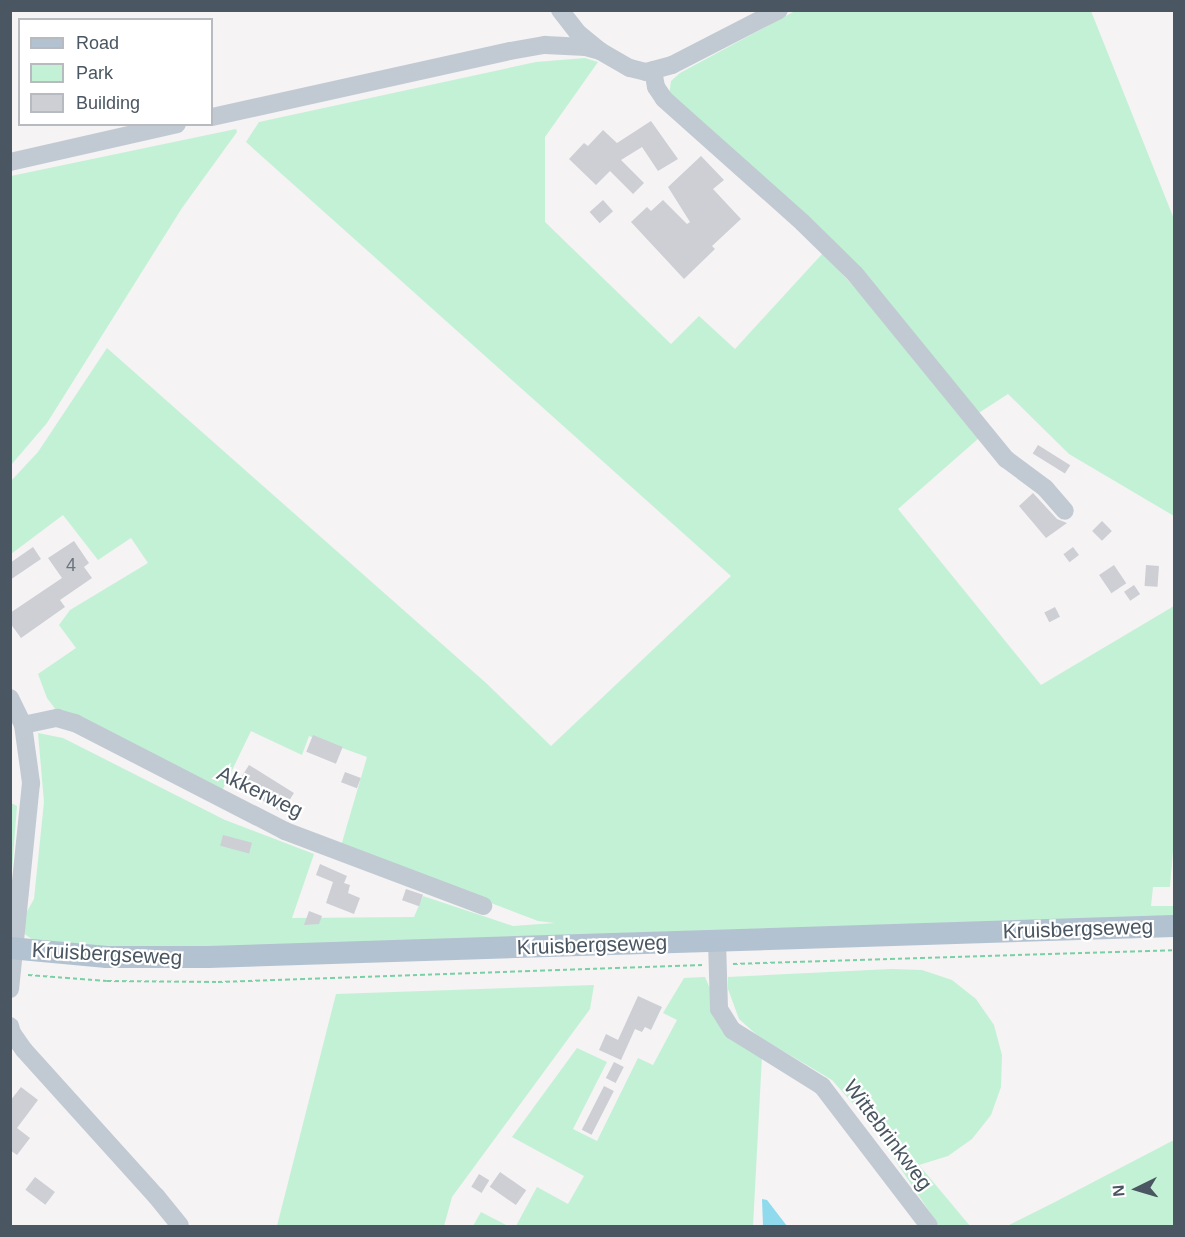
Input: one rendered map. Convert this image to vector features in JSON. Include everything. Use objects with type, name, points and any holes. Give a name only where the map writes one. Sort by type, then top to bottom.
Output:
[{"type":"main road","name":"Kruisbergseweg","points":[[13,949],[107,957],[208,957],[1174,926]]},
{"type":"street","points":[[560,10],[578,33],[600,51],[630,68],[646,72],[672,65],[779,10]]},
{"type":"street","points":[[213,117],[545,45],[586,47],[600,51]]},
{"type":"street","points":[[653,70],[656,87],[664,99],[803,223],[855,274],[1006,459],[1045,488],[1065,511]]},
{"type":"street","points":[[10,162],[168,126]]},
{"type":"street","points":[[10,698],[23,725],[31,783],[11,981]]},
{"type":"street","name":"Akkerweg","points":[[23,725],[57,718],[75,723],[285,831],[483,906]]},
{"type":"street","name":"Wittebrinkweg","points":[[717,941],[719,1009],[732,1030],[822,1086],[929,1227]]},
{"type":"street","points":[[10,1026],[24,1050],[156,1196],[180,1227]]},
{"type":"path","name":"Kruisbergseweg","points":[[11,981],[218,982],[1174,950]]},
{"type":"green space","points":[[795,11],[1091,11],[1174,219],[1174,516],[1069,454],[1008,394],[974,416],[873,291],[669,96],[671,81],[680,73]]},
{"type":"green space","points":[[585,58],[598,62],[545,137],[545,222],[671,344],[699,316],[735,349],[823,253],[856,289],[979,438],[898,509],[1041,685],[1174,606],[1174,838],[1170,887],[1153,887],[1151,906],[1174,906],[1174,918],[153,951],[36,942],[23,933],[25,915],[34,899],[44,802],[38,733],[63,738],[225,820],[314,854],[292,918],[414,917],[423,896],[513,926],[555,923],[538,921],[341,846],[367,757],[309,736],[302,755],[251,731],[219,797],[56,710],[47,698],[38,674],[76,648],[59,625],[70,610],[148,563],[131,538],[98,560],[63,515],[11,554],[10,482],[38,452],[107,348],[486,683],[551,746],[731,576],[246,142],[259,122],[536,62]]},
{"type":"green space","points":[[236,129],[237,132],[182,208],[47,423],[11,465],[11,176]]},
{"type":"green space","points":[[11,803],[17,806],[11,883]]},
{"type":"green space","points":[[891,969],[922,970],[952,980],[976,999],[994,1025],[1002,1055],[1001,1087],[991,1115],[972,1139],[948,1156],[919,1165],[970,1226],[939,1226],[871,1124],[832,1080],[758,1036],[739,1019],[728,989],[728,977]]},
{"type":"green space","points":[[705,977],[722,1016],[762,1056],[753,1226],[516,1226],[537,1187],[568,1204],[584,1176],[512,1137],[577,1048],[607,1062],[573,1129],[597,1141],[638,1058],[653,1065],[677,1020],[663,1013],[684,978]]},
{"type":"green space","points":[[594,985],[590,1009],[452,1197],[444,1226],[277,1226],[336,994]]},
{"type":"green space","points":[[1174,1140],[1174,1226],[1007,1226],[1053,1203]]},
{"type":"green space","points":[[481,1212],[508,1226],[473,1226]]},
{"type":"water","points":[[762,1199],[767,1200],[787,1226],[763,1226]]},
{"type":"building","points":[[651,121],[678,159],[658,171],[642,147],[621,160],[644,183],[633,194],[610,171],[596,185],[569,159],[584,143],[588,146],[603,130],[617,143]]},
{"type":"building","points":[[701,156],[724,180],[713,189],[741,219],[712,246],[715,249],[684,279],[631,222],[647,207],[651,211],[663,200],[687,224],[690,222],[668,187]]},
{"type":"building","points":[[603,200],[613,211],[600,223],[590,212]]},
{"type":"building","points":[[1038,445],[1070,465],[1065,474],[1033,453]]},
{"type":"building","points":[[1033,493],[1057,519],[1067,523],[1046,538],[1019,506]]},
{"type":"building","points":[[1102,521],[1112,531],[1102,541],[1092,531]]},
{"type":"building","points":[[74,541],[89,563],[84,567],[92,578],[60,600],[65,607],[21,638],[10,623],[10,613],[62,578],[48,558]]},
{"type":"building","points":[[33,547],[41,559],[10,580],[10,563]]},
{"type":"building","points":[[1073,547],[1079,555],[1069,562],[1063,554]]},
{"type":"building","points":[[1114,565],[1126,583],[1111,593],[1099,575]]},
{"type":"building","points":[[1146,565],[1159,566],[1158,587],[1145,586]]},
{"type":"building","points":[[1134,585],[1140,594],[1130,601],[1124,592]]},
{"type":"building","points":[[1055,607],[1060,617],[1049,622],[1044,612]]},
{"type":"building","points":[[313,735],[343,747],[336,764],[306,752]]},
{"type":"building","points":[[249,765],[294,793],[282,813],[237,785]]},
{"type":"building","points":[[345,772],[361,778],[357,788],[341,782]]},
{"type":"building","points":[[223,835],[252,843],[249,853],[220,846]]},
{"type":"building","points":[[320,864],[347,876],[344,883],[350,885],[348,893],[360,898],[354,914],[326,903],[333,882],[316,875]]},
{"type":"building","points":[[406,889],[423,895],[419,906],[402,900]]},
{"type":"building","points":[[309,911],[322,916],[319,924],[304,925]]},
{"type":"building","points":[[638,996],[662,1007],[651,1030],[645,1027],[642,1032],[635,1029],[621,1060],[599,1050],[606,1034],[618,1040]]},
{"type":"building","points":[[614,1062],[624,1067],[616,1083],[606,1078]]},
{"type":"building","points":[[604,1086],[614,1091],[592,1135],[582,1130]]},
{"type":"building","points":[[21,1087],[38,1100],[17,1128],[30,1138],[17,1155],[10,1150],[10,1101]]},
{"type":"building","points":[[500,1172],[526,1190],[516,1205],[490,1187]]},
{"type":"building","points":[[479,1174],[489,1180],[482,1193],[471,1187]]},
{"type":"building","points":[[35,1177],[55,1192],[45,1205],[25,1190]]}]
